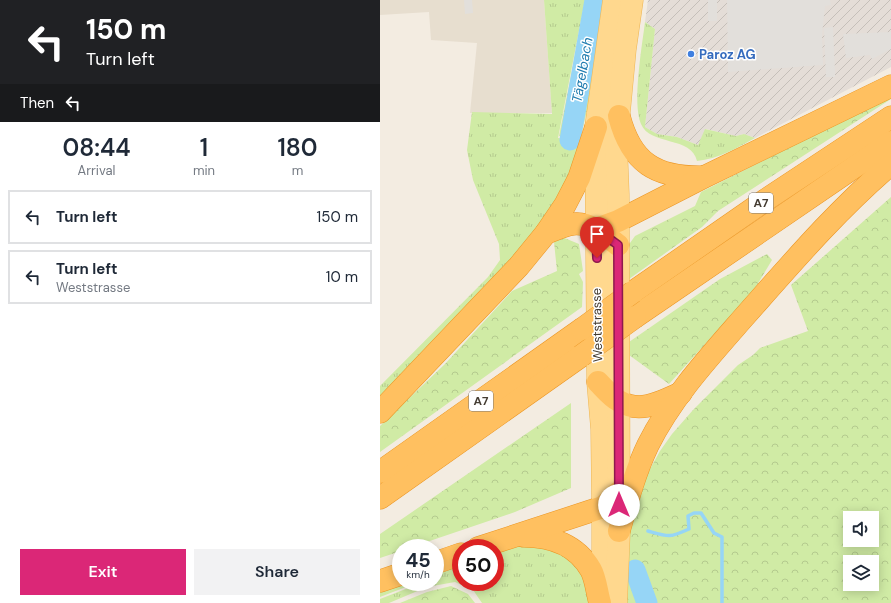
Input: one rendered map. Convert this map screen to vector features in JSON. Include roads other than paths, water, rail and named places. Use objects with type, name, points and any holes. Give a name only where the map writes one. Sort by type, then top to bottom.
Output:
[{"type":"highway","points":[[596,229],[618,221],[704,177],[891,86]]},
{"type":"highway","points":[[619,116],[624,134],[629,143],[637,155],[648,165],[671,175],[680,177],[704,177]]},
{"type":"highway","name":"A7","points":[[380,472],[633,292],[891,117]]},
{"type":"highway","points":[[380,412],[519,266],[546,233],[565,205],[579,178],[596,127]]},
{"type":"highway","name":"A7","points":[[380,498],[635,317],[891,142]]},
{"type":"highway","points":[[619,531],[632,484],[643,456],[656,430],[681,393],[722,342],[813,239],[891,164]]},
{"type":"highway","points":[[546,233],[573,224],[586,225],[596,229],[618,245]]},
{"type":"highway","points":[[598,382],[618,401],[632,406],[647,406],[681,393]]},
{"type":"highway","points":[[504,540],[603,507],[619,492]]},
{"type":"highway","points":[[504,540],[524,536],[540,537],[554,540],[565,545],[580,556],[592,571],[600,603]]},
{"type":"highway","points":[[380,581],[392,577]]},
{"type":"main road","name":"Weststrasse","points":[[600,603],[603,558],[603,507],[602,429],[598,382],[596,127],[614,0]]},
{"type":"main road","name":"Weststrasse","points":[[616,603],[619,492],[618,221],[616,144],[625,49],[632,0]]},
{"type":"waterway","name":"Tägelbach","points":[[570,140],[595,0]]},
{"type":"waterway","points":[[648,531],[669,536],[677,534],[689,529],[688,516],[694,513],[701,513],[714,533],[722,537],[722,603]]},
{"type":"waterway","name":"Tägelbach","points":[[635,570],[647,603]]},
{"type":"place","name":"Paroz AG","points":[[691,54]]}]
